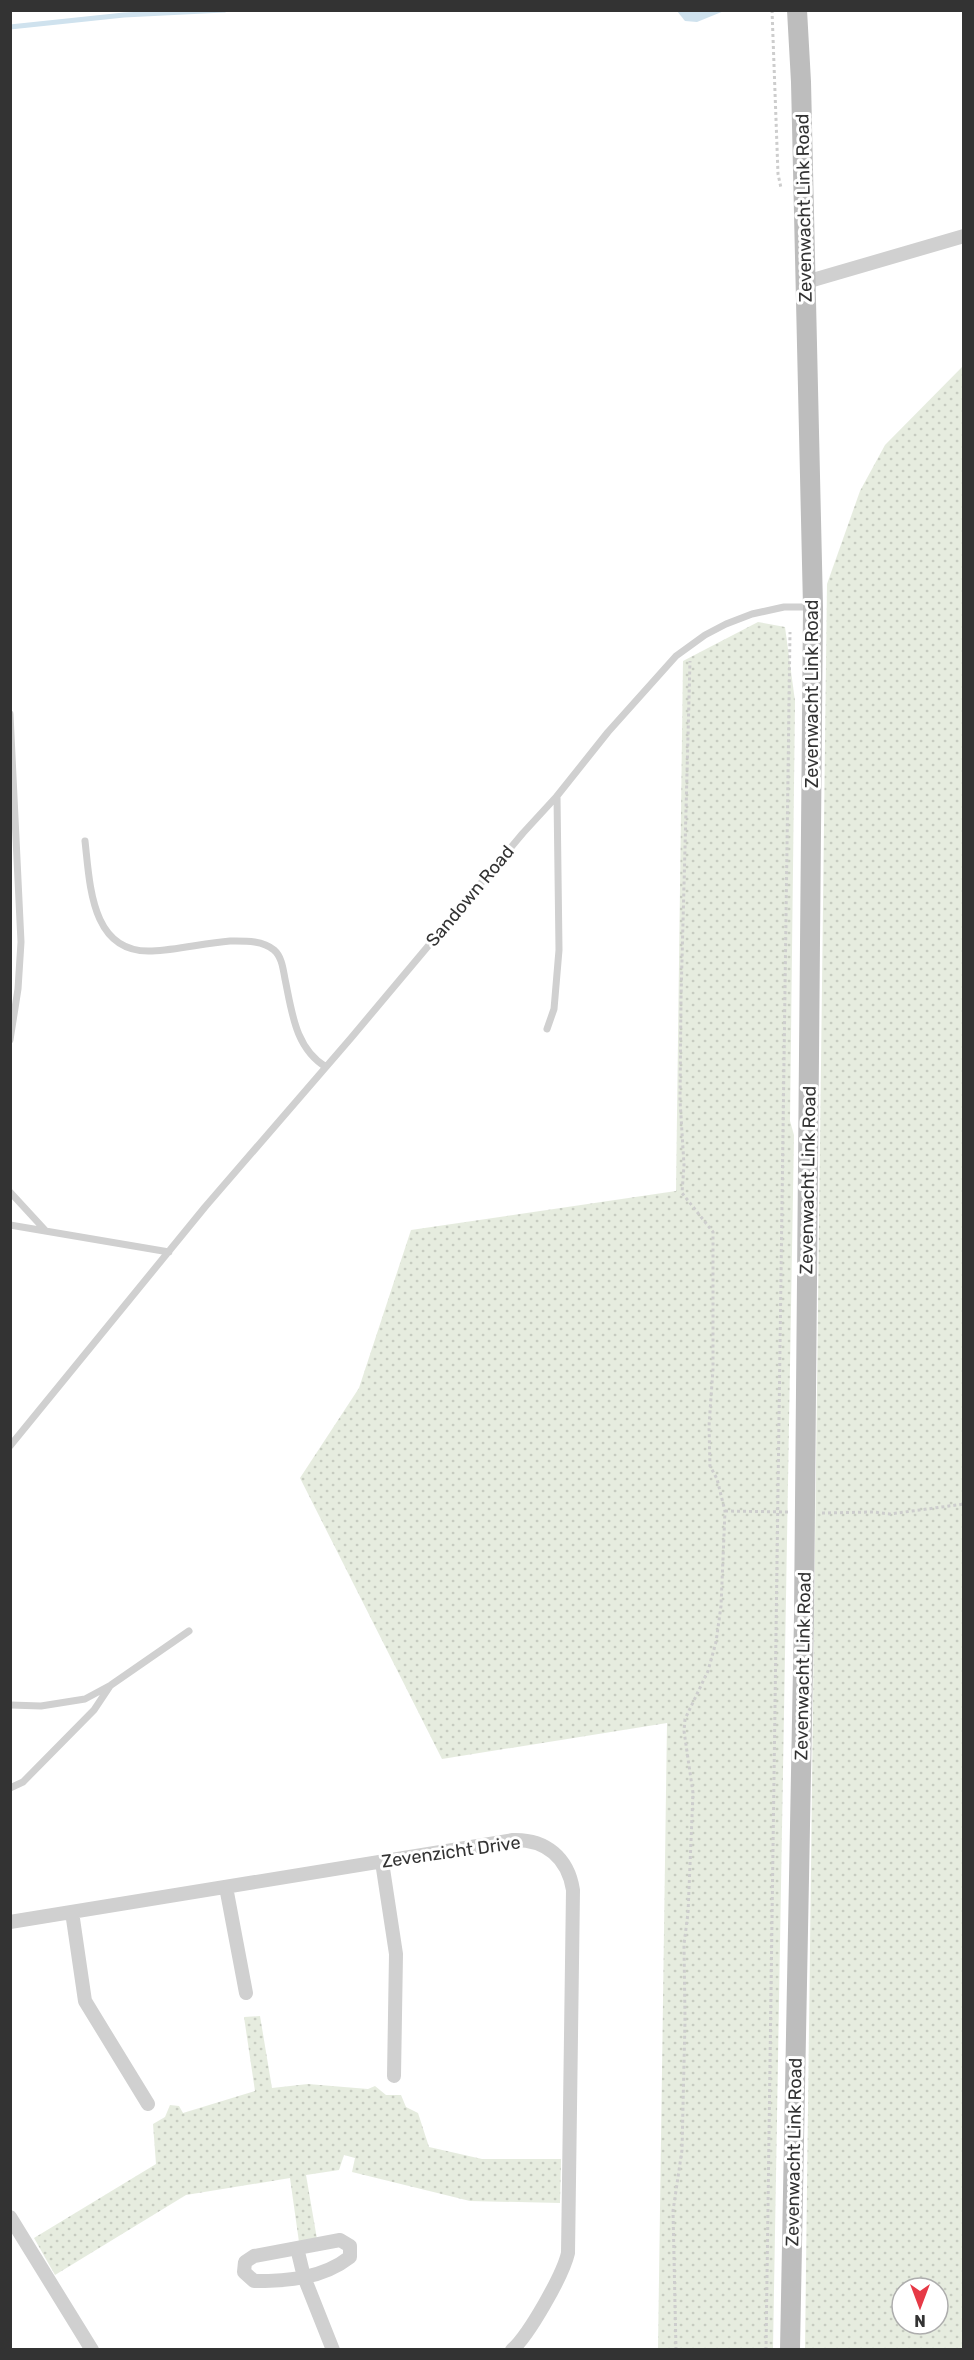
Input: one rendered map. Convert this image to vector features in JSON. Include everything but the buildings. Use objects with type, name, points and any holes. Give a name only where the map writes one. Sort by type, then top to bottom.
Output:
[{"type":"street","name":"Zevenwacht Link Road","points":[[790,2349],[805,1513],[813,608],[797,10]]},
{"type":"street","points":[[806,282],[963,236]]},
{"type":"street","name":"Zevenzicht Drive","points":[[10,1922],[525,1840],[536,1842],[555,1852],[572,1879],[573,1890],[568,2253],[556,2281],[523,2338],[512,2349]]},
{"type":"street","points":[[382,1862],[396,1953],[394,2076]]},
{"type":"street","points":[[226,1887],[246,1993]]},
{"type":"street","points":[[72,1912],[85,2001],[148,2104]]},
{"type":"street","points":[[10,2217],[92,2349]]},
{"type":"street","points":[[340,2240],[348,2242],[351,2250],[350,2257],[346,2260],[289,2281],[254,2281],[244,2272],[245,2262],[249,2258],[297,2248],[340,2240]]},
{"type":"street","points":[[297,2248],[304,2277],[333,2349]]},
{"type":"lane","name":"Sandown Road","points":[[10,1446],[169,1252],[523,833],[557,796],[608,732],[676,656],[715,629],[752,614],[783,608],[813,608]]},
{"type":"lane","points":[[10,714],[21,942],[17,1001],[10,1040]]},
{"type":"lane","points":[[548,1029],[554,1010],[559,950],[557,796]]},
{"type":"lane","points":[[85,841],[90,886],[97,914],[109,935],[120,945],[133,950],[151,951],[242,941],[258,942],[273,950],[282,962],[299,1037],[315,1060],[326,1067]]},
{"type":"lane","points":[[10,878],[19,878]]},
{"type":"lane","points":[[10,1192],[46,1230]]},
{"type":"lane","points":[[10,1225],[169,1252]]},
{"type":"lane","points":[[10,1705],[62,1704],[85,1699],[111,1685],[189,1631]]},
{"type":"lane","points":[[10,1788],[23,1782],[94,1710],[111,1685]]},
{"type":"path","points":[[772,10],[778,174],[781,188]]},
{"type":"path","points":[[766,2349],[790,632]]},
{"type":"path","points":[[676,2349],[674,2211],[682,2150],[684,1954],[693,1793],[685,1719],[708,1671],[716,1642],[721,1606],[725,1511],[717,1479],[710,1466],[713,1232],[682,1193],[684,1166],[680,1100],[691,662],[689,647]]},
{"type":"path","points":[[725,1511],[890,1514],[963,1504]]},
{"type":"shaded area","points":[[963,366],[963,2349],[805,2349],[827,584],[860,491],[885,445]]},
{"type":"shaded area","points":[[758,622],[785,627],[795,701],[790,1121],[794,1135],[773,2349],[658,2349],[667,1723],[442,1759],[300,1478],[359,1388],[411,1230],[676,1191],[683,661]]},
{"type":"shaded area","points":[[260,2016],[272,2088],[308,2084],[368,2089],[375,2086],[386,2095],[401,2095],[406,2107],[418,2113],[429,2147],[482,2159],[561,2159],[560,2203],[470,2201],[352,2172],[355,2158],[344,2155],[339,2170],[306,2175],[317,2239],[299,2242],[290,2178],[186,2195],[55,2275],[34,2238],[156,2164],[153,2124],[165,2117],[170,2105],[179,2106],[183,2113],[255,2091],[244,2017]]},
{"type":"water","points":[[677,11],[724,11],[697,22],[685,21]]},
{"type":"waterway","points":[[10,27],[124,15],[224,10]]}]
